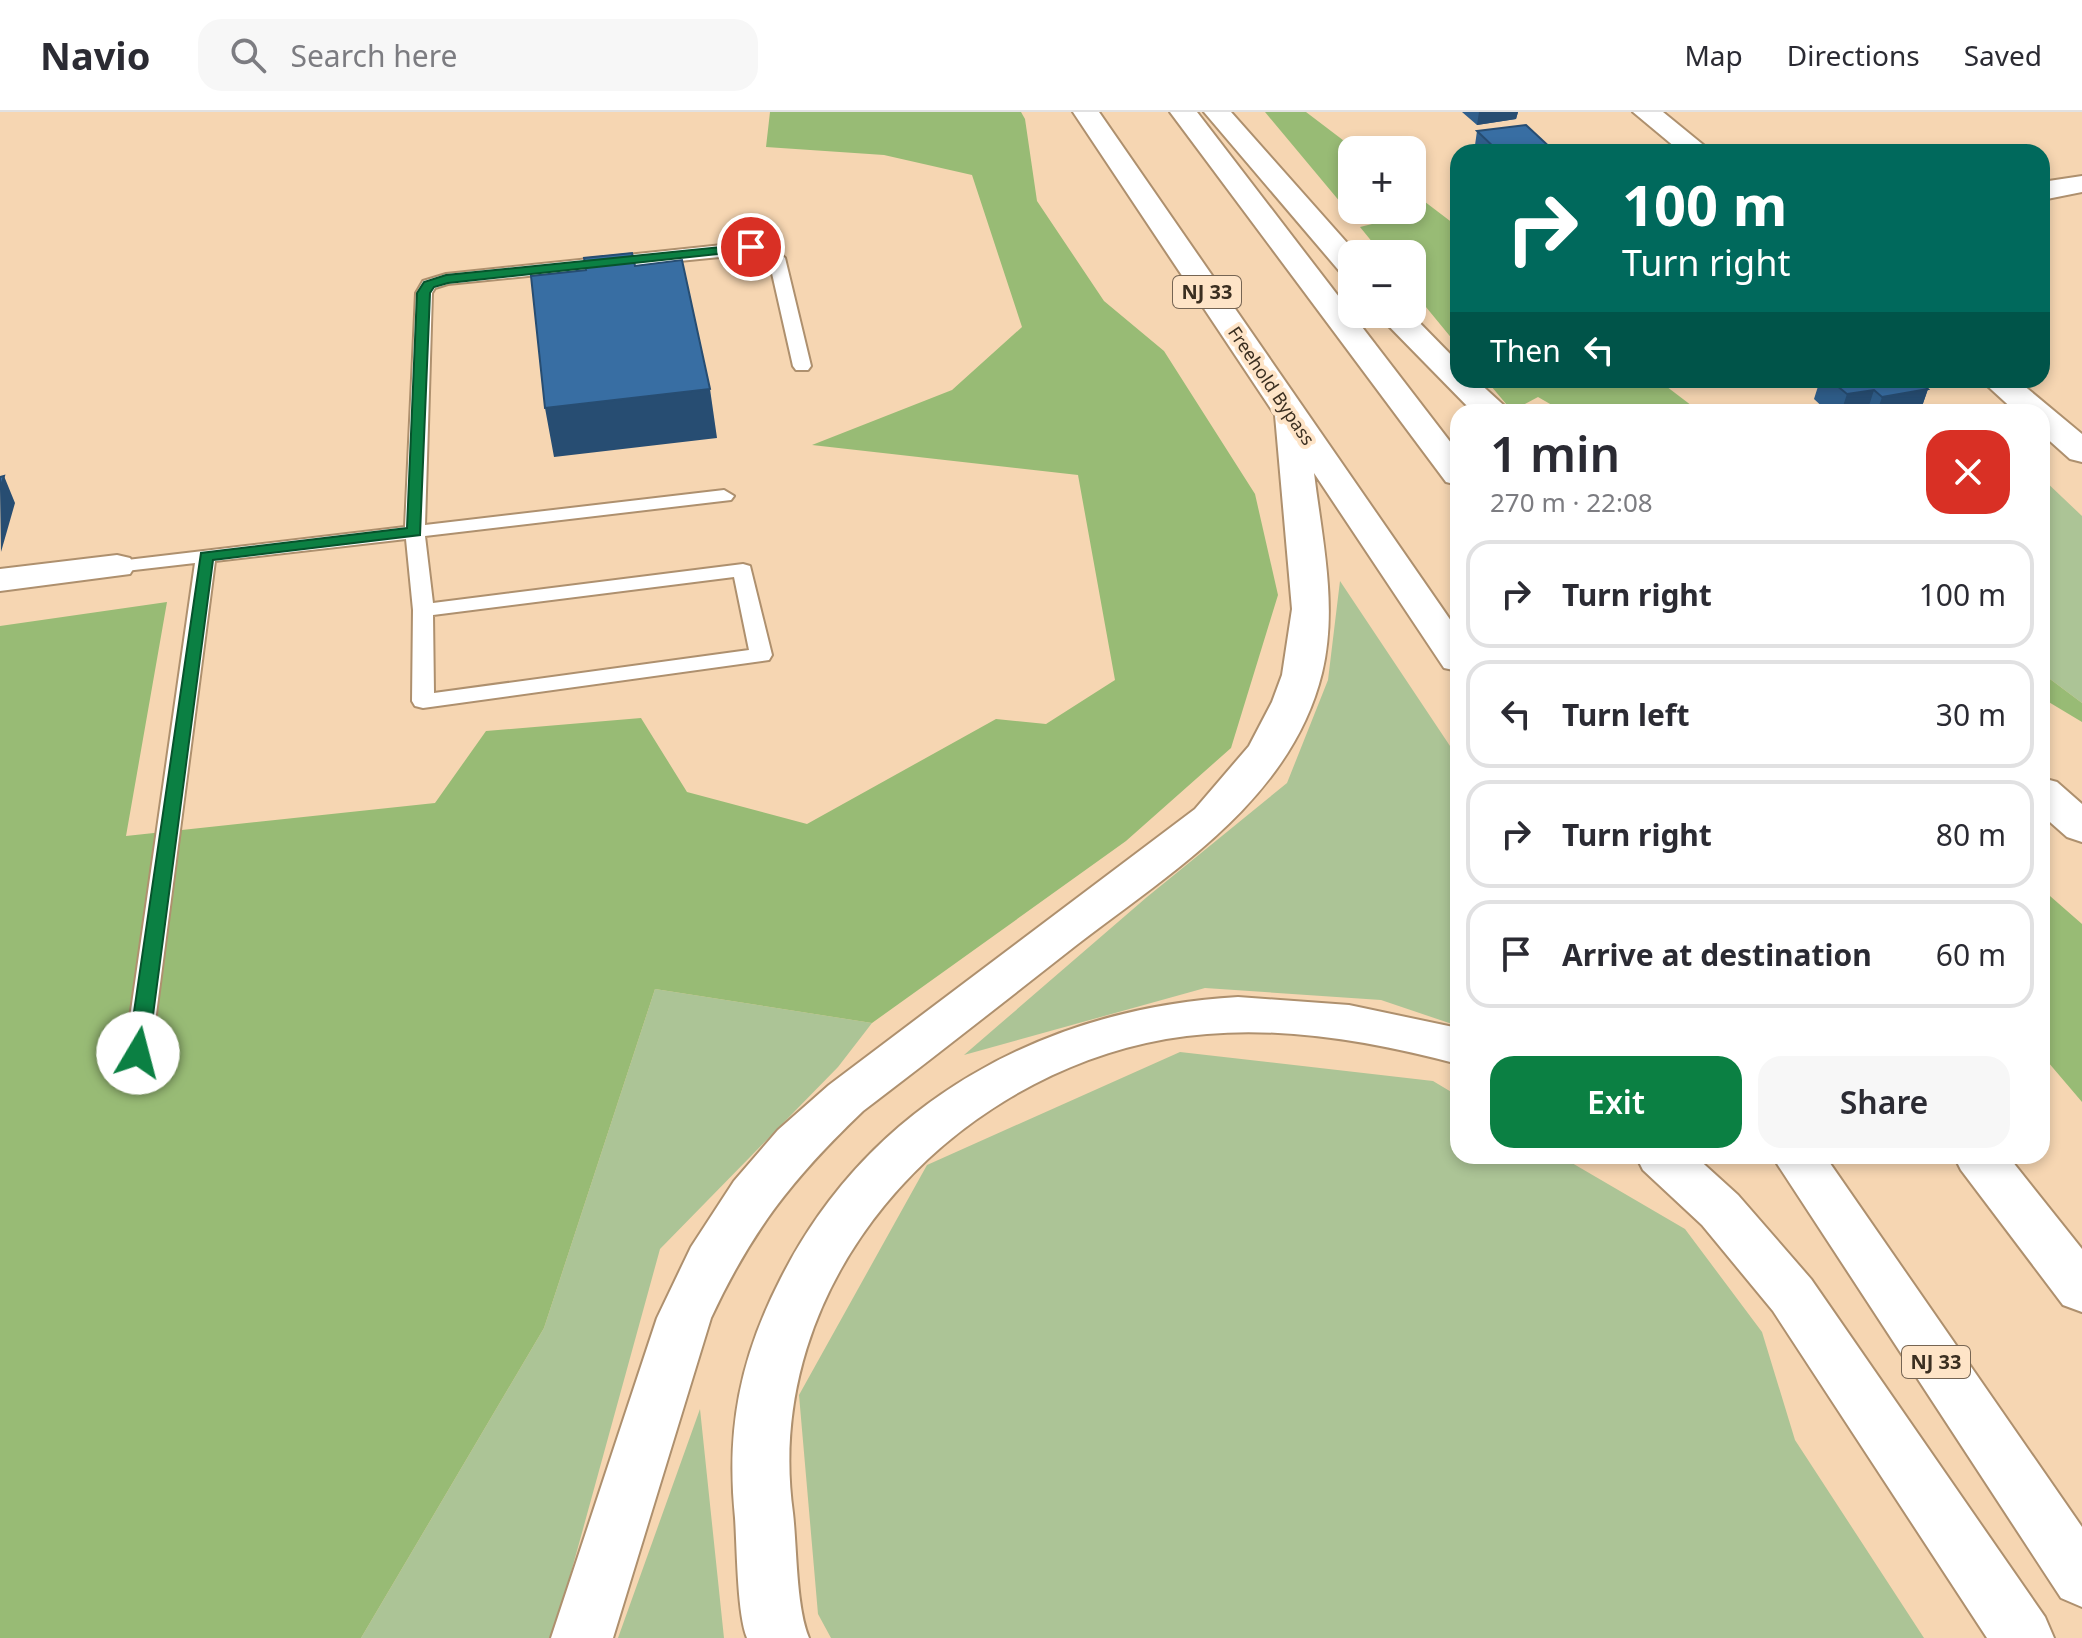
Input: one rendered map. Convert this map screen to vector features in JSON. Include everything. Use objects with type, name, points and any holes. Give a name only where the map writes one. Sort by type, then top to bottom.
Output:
[{"type":"main road","name":"Freehold Bypass","points":[[1086,112],[1450,647]]},
{"type":"main road","points":[[1183,112],[1450,464]]},
{"type":"main road","points":[[1217,112],[1338,251]]},
{"type":"main road","points":[[1646,112],[1688,144]]},
{"type":"main road","points":[[2050,190],[2082,184]]},
{"type":"main road","points":[[1407,328],[1450,372]]},
{"type":"main road","points":[[1465,388],[1484,404]]},
{"type":"main road","points":[[2007,388],[2027,404]]},
{"type":"main road","points":[[582,1638],[684,1318],[710,1263],[752,1196],[796,1144],[846,1098],[1210,819],[1240,790],[1280,732],[1294,701],[1306,660],[1311,615],[1291,416]]},
{"type":"main road","points":[[2050,423],[2082,452]]},
{"type":"main road","points":[[0,580],[117,566]]},
{"type":"main road","points":[[2050,775],[2082,794]]},
{"type":"main road","points":[[2050,799],[2082,827]]},
{"type":"main road","points":[[776,1636],[759,1465],[770,1384],[788,1319],[813,1264],[846,1214],[877,1176],[920,1136],[966,1100],[1061,1051],[1118,1032],[1166,1022],[1227,1016],[1322,1018],[1372,1024],[1450,1044]]},
{"type":"main road","points":[[1670,1164],[1720,1210],[1792,1295],[2009,1617]]},
{"type":"main road","name":"NJ 33","points":[[1802,1164],[2079,1573]]},
{"type":"main road","points":[[1985,1164],[2082,1289]]},
{"type":"lane","points":[[423,610],[743,570],[761,655],[423,701],[423,610],[415,531],[424,293],[429,285],[446,279],[711,251],[765,249],[777,258],[802,366]]},
{"type":"lane","points":[[117,566],[724,496]]},
{"type":"lane","points":[[138,1053],[206,556]]},
{"type":"green space","points":[[770,112],[1021,112],[1025,119],[1037,201],[1104,301],[1164,351],[1255,494],[1278,595],[1231,748],[1126,841],[872,1023],[655,989],[544,1328],[361,1638],[0,1638],[0,626],[167,602],[126,836],[435,803],[486,731],[641,718],[687,792],[807,824],[996,719],[1046,724],[1115,680],[1078,475],[812,445],[952,390],[1022,327],[972,175],[884,155],[766,147]]},
{"type":"green space","points":[[1265,112],[1306,112],[1338,136],[1338,199]]},
{"type":"green space","points":[[1426,203],[1450,221],[1450,336],[1426,307],[1426,240],[1371,240],[1360,227],[1372,224],[1426,224]]},
{"type":"green space","points":[[1493,388],[1668,388],[1690,404],[1550,404],[1538,397],[1525,404],[1506,404]]},
{"type":"green space","points":[[2050,486],[2082,516],[2082,703],[2050,679]]},
{"type":"green space","points":[[1340,581],[1450,746],[1450,1023],[1381,1000],[1205,988],[964,1055],[1147,897],[1287,783],[1328,680]]},
{"type":"green space","points":[[2050,679],[2082,703],[2082,722],[2050,703]]},
{"type":"green space","points":[[2050,896],[2082,924],[2082,1102],[2050,1064]]},
{"type":"green space","points":[[655,989],[872,1023],[838,1067],[660,1249],[553,1638],[361,1638],[544,1328]]},
{"type":"green space","points":[[1180,1052],[1433,1081],[1450,1091],[1450,1164],[1574,1164],[1685,1229],[1762,1332],[1795,1440],[1924,1638],[831,1638],[818,1614],[799,1395],[927,1165]]},
{"type":"green space","points":[[700,1409],[724,1638],[618,1638]]},
{"type":"building","points":[[1526,125],[1546,144],[1491,144],[1477,131]]},
{"type":"building","points":[[632,253],[635,266],[682,260],[710,389],[545,408],[531,276],[586,270],[584,258]]},
{"type":"building","points":[[1840,388],[1928,389],[1882,397],[1874,390],[1847,394]]},
{"type":"route","points":[[138,1053],[206,556],[415,531],[424,293],[429,285],[446,279],[751,247]]}]
